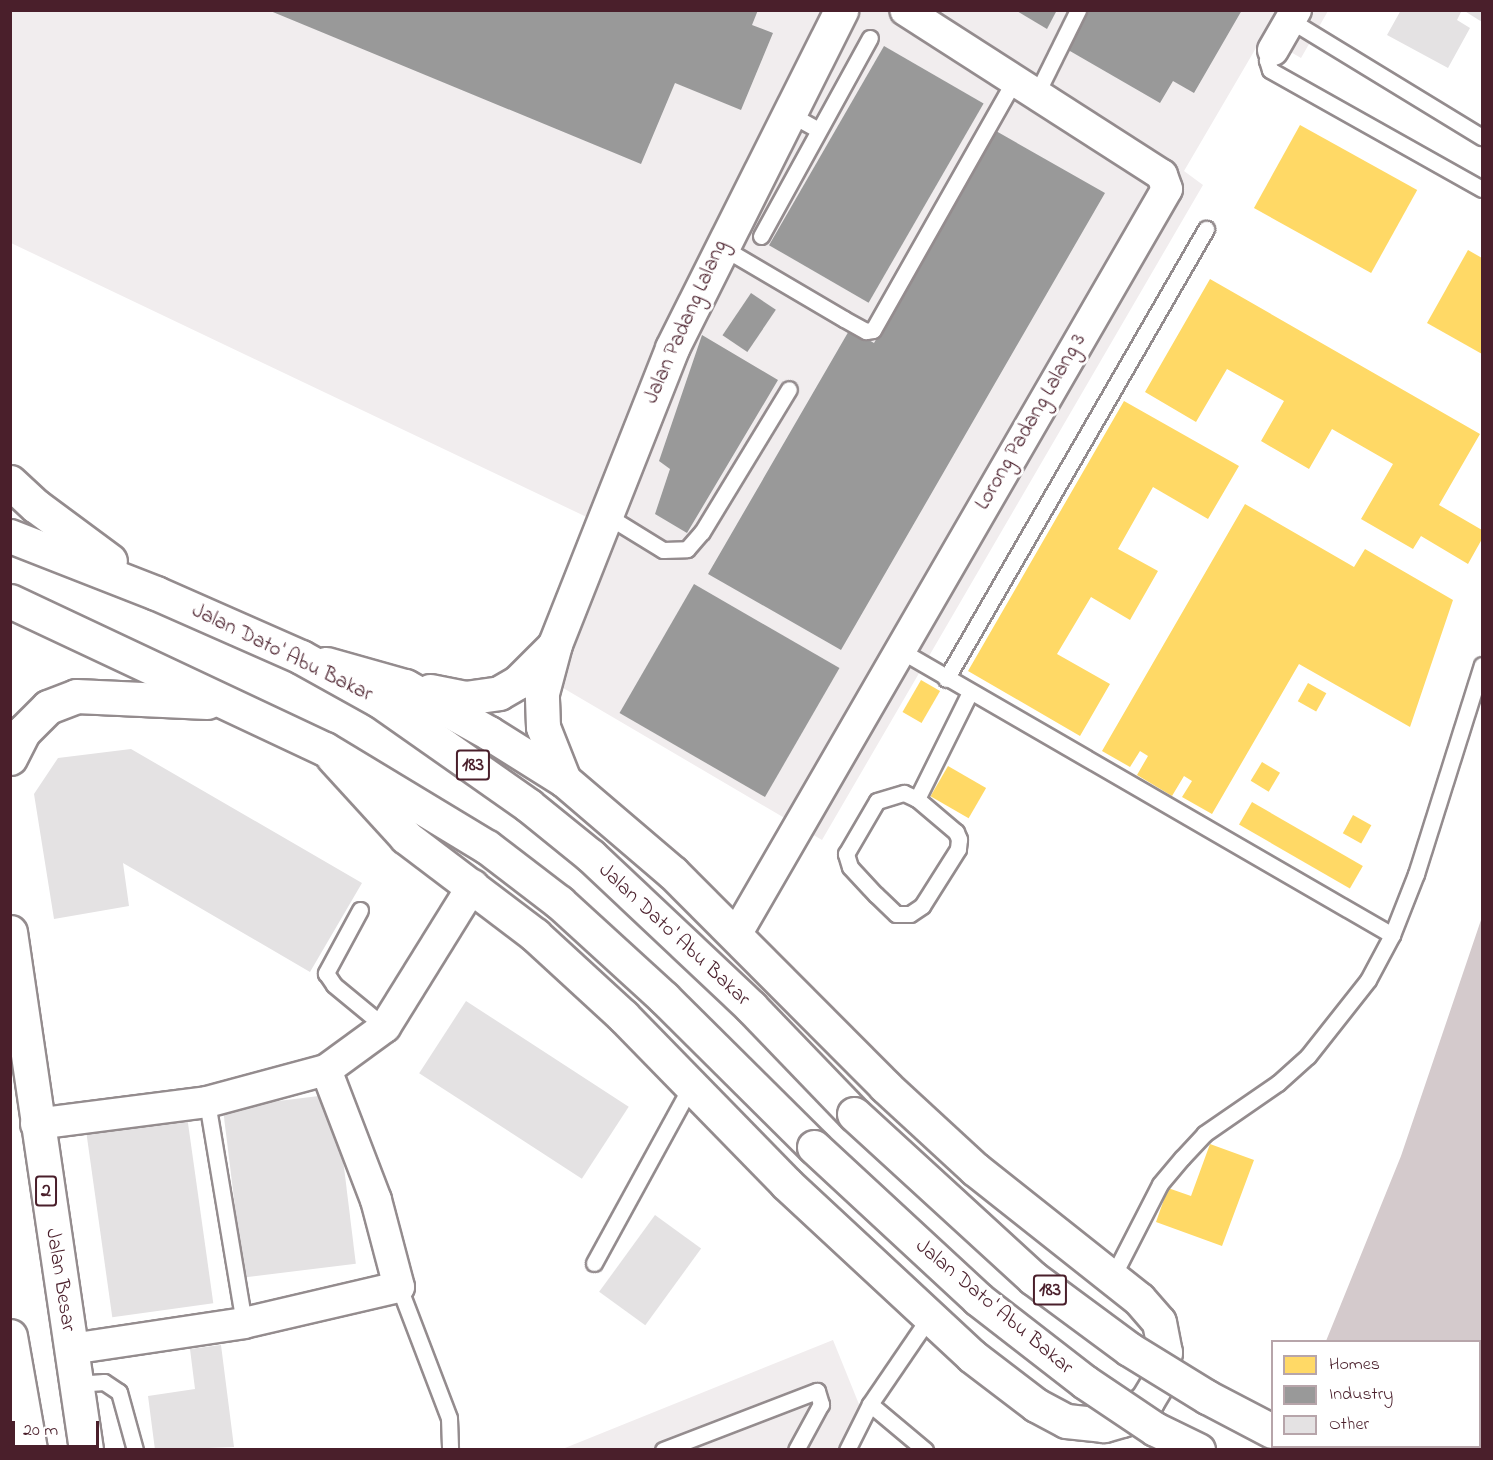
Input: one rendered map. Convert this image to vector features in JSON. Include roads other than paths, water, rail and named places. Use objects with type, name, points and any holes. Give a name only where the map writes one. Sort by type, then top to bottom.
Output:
[{"type":"main road","name":"Jalan Padang Lalang","points":[[564,780],[543,727],[542,693],[555,644],[668,358],[720,246],[841,10]]},
{"type":"main road","points":[[10,482],[71,534],[156,592]]},
{"type":"main road","name":"Jalan Dato' Abu Bakar","points":[[10,536],[156,592],[301,657],[420,728],[591,856],[751,1007],[854,1114],[1033,1278],[1129,1349],[1207,1397],[1271,1430]]},
{"type":"main road","name":"Jalan Dato' Abu Bakar","points":[[10,601],[326,749],[488,847],[559,902],[664,998],[814,1147],[978,1299],[1085,1382],[1155,1429],[1198,1449]]},
{"type":"main road","points":[[301,657],[405,686],[465,698],[499,693],[518,682],[555,644]]},
{"type":"main road","points":[[326,749],[406,837],[473,885],[535,934],[691,1086],[786,1184],[928,1319],[1035,1405],[1066,1421],[1104,1425],[1122,1420],[1147,1401],[1160,1379],[1165,1352],[1159,1322],[1113,1276],[1044,1228],[975,1169],[885,1086],[737,933],[673,873],[564,780],[405,686]]},
{"type":"main road","points":[[10,759],[24,731],[48,707],[76,696],[226,703]]},
{"type":"main road","name":"Jalan Besar","points":[[10,932],[36,1124],[86,1449]]},
{"type":"main road","points":[[10,1336],[15,1394],[30,1449]]},
{"type":"street","name":"Lorong Padang Lalang 3","points":[[737,933],[898,649],[1167,189],[1162,176],[905,10]]},
{"type":"street","points":[[1273,50],[1293,15]]},
{"type":"street","points":[[36,1124],[207,1102],[327,1070],[385,1027],[473,885]]},
{"type":"street","points":[[71,1349],[244,1323],[399,1287],[376,1200],[327,1070]]},
{"type":"lane","points":[[720,246],[866,331],[873,330],[1025,88],[1078,10]]},
{"type":"lane","points":[[1293,15],[1482,137]]},
{"type":"lane","points":[[761,236],[870,39]]},
{"type":"lane","points":[[1273,50],[1267,60],[1270,70],[1482,189]]},
{"type":"lane","points":[[788,113],[819,130]]},
{"type":"lane","points":[[946,679],[1206,229]]},
{"type":"lane","points":[[606,515],[663,550],[687,549],[702,532],[789,389]]},
{"type":"lane","points":[[898,649],[946,679],[1392,935]]},
{"type":"lane","points":[[1113,1276],[1160,1184],[1204,1134],[1278,1083],[1308,1056],[1368,980],[1392,935],[1416,874],[1482,664]]},
{"type":"lane","points":[[917,799],[970,692]]},
{"type":"lane","points":[[904,793],[917,799],[956,832],[958,849],[922,906],[909,914],[896,914],[850,867],[846,854],[877,801],[904,793]]},
{"type":"lane","points":[[360,910],[326,974],[334,985],[385,1027]]},
{"type":"lane","points":[[594,1263],[691,1086]]},
{"type":"lane","points":[[207,1102],[244,1323]]},
{"type":"lane","points":[[399,1287],[449,1418],[450,1449]]},
{"type":"lane","points":[[847,1449],[870,1404],[928,1319]]},
{"type":"lane","points":[[76,1383],[104,1382],[119,1392],[135,1449]]},
{"type":"lane","points":[[663,1449],[817,1391],[821,1404],[796,1449]]},
{"type":"lane","points":[[870,1404],[925,1449]]}]
